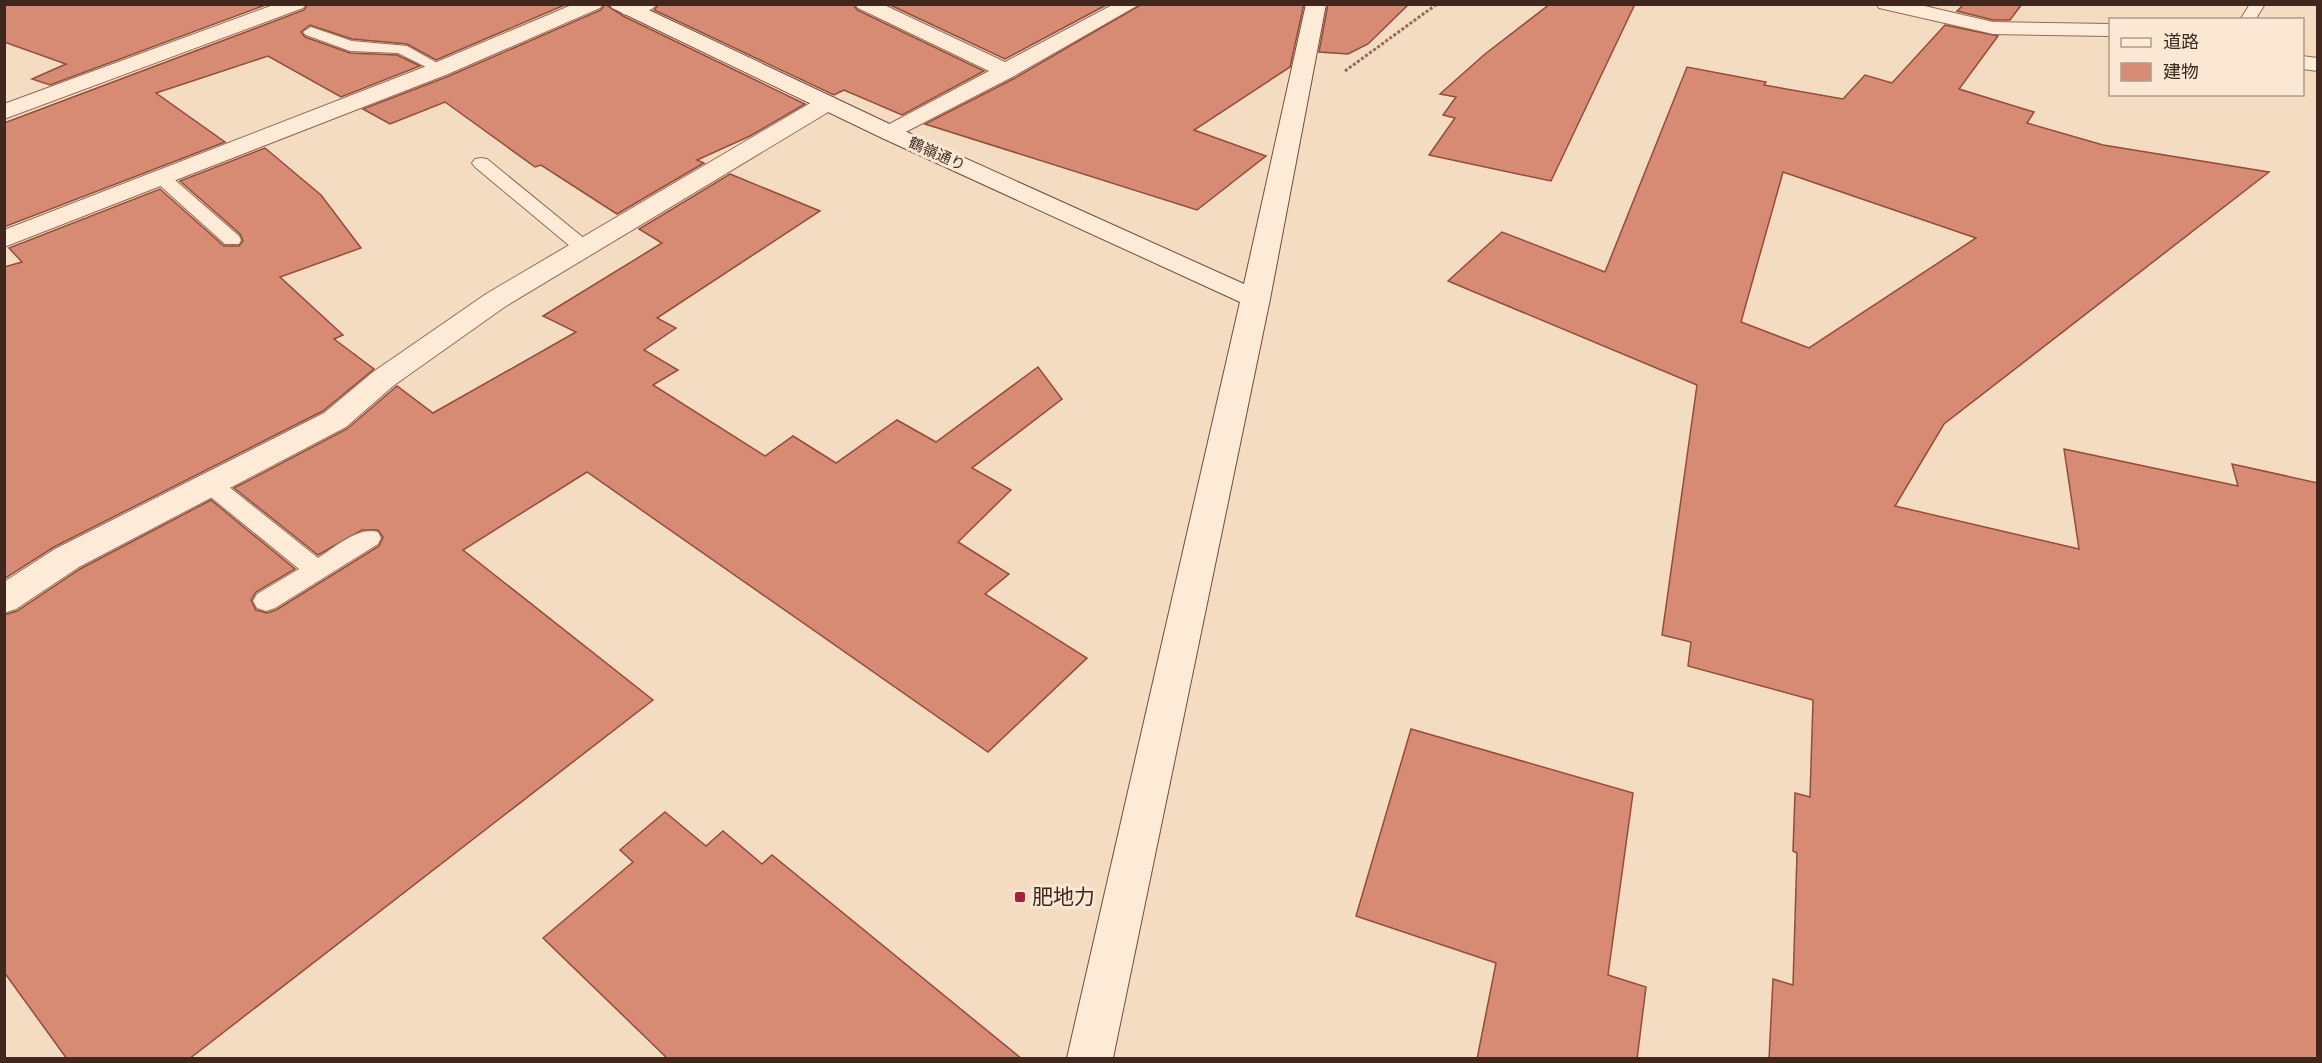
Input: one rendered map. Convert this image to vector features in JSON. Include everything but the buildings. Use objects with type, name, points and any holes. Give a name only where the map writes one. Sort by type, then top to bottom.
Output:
[{"type":"street","points":[[4,112],[296,4]]},
{"type":"street","points":[[4,239],[440,69],[593,4]]},
{"type":"street","points":[[865,4],[1006,71]]},
{"type":"street","points":[[890,133],[1130,4]]},
{"type":"street","points":[[1090,1059],[1178,641],[1256,299],[1316,4]]},
{"type":"street","points":[[1886,4],[1969,24],[2019,29],[2109,30]]},
{"type":"street","points":[[2019,29],[2039,4]]},
{"type":"street","name":"鶴嶺通り","points":[[632,6],[890,133],[1256,299]]},
{"type":"street","points":[[4,86],[43,98]]},
{"type":"street","points":[[4,600],[67,558],[335,420],[383,379],[496,300],[827,103]]},
{"type":"lane","points":[[2248,18],[2258,4]]},
{"type":"lane","points":[[311,32],[350,46],[401,49],[440,69]]},
{"type":"lane","points":[[481,164],[584,248]]},
{"type":"lane","points":[[161,177],[232,240]]},
{"type":"lane","points":[[210,484],[316,570]]},
{"type":"lane","points":[[266,601],[369,538]]},
{"type":"path","points":[[1298,96],[1326,85],[1437,4]]},
{"type":"place","name":"肥地力","points":[[1020,897]]}]
